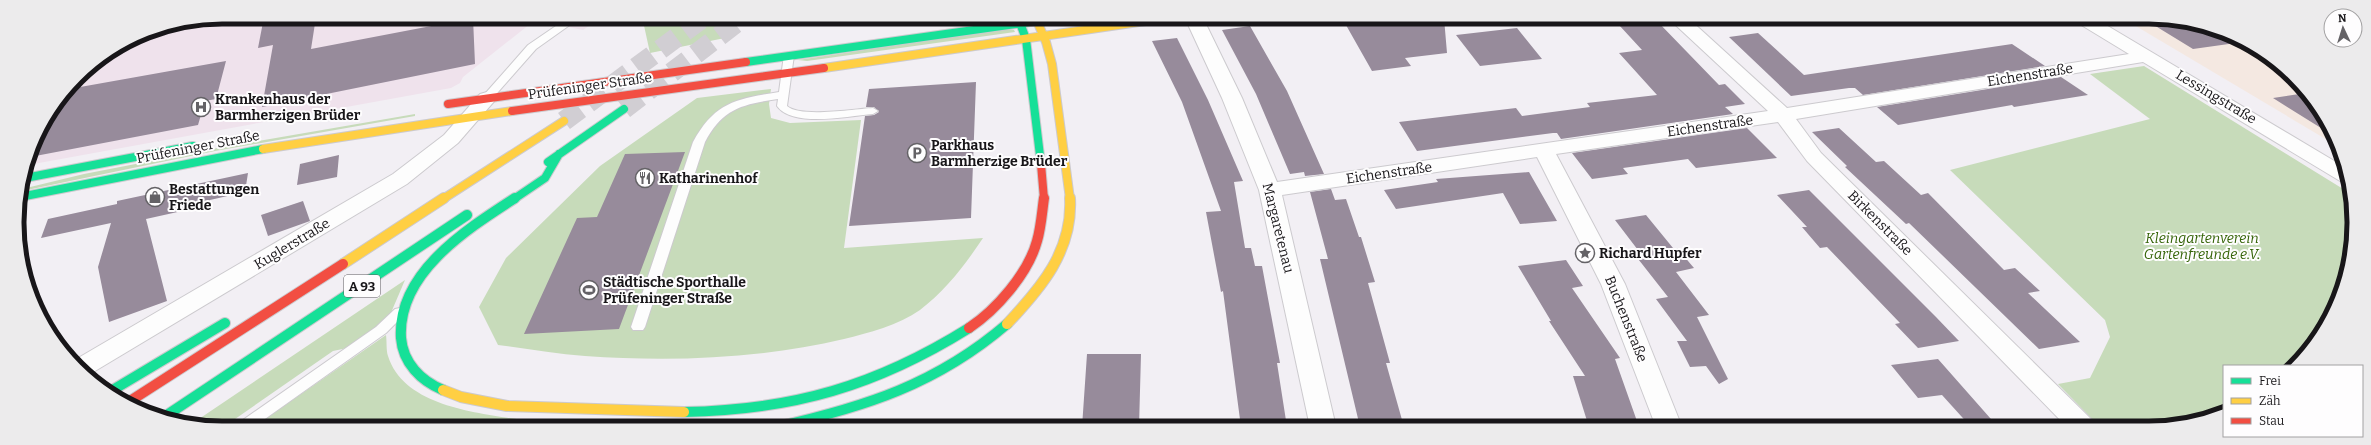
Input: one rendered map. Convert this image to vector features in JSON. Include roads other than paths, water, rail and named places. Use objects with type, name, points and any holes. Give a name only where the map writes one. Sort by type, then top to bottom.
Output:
[{"type":"main road","name":"Prüfeninger Straße","points":[[438,106],[1013,24]]},
{"type":"main road","points":[[559,154],[551,174],[464,234],[441,253],[424,272],[408,301],[401,318],[400,341],[408,364],[423,379],[453,394],[491,404],[538,408],[741,410],[801,401],[852,388],[898,370],[946,344],[980,320],[1007,295],[1025,272],[1038,243],[1045,216],[1045,193],[1026,39],[1020,24]]},
{"type":"main road","points":[[805,421],[830,416],[883,399],[935,376],[982,347],[1016,317],[1044,286],[1064,251],[1071,221],[1071,188],[1046,36],[1039,24]]},
{"type":"main road","name":"Prüfeninger Straße","points":[[26,196],[232,154],[473,116],[788,73],[1126,24]]},
{"type":"main road","points":[[540,168],[624,110]]},
{"type":"main road","name":"A 93","points":[[133,400],[564,121]]},
{"type":"main road","name":"Prüfeninger Straße","points":[[30,177],[205,144]]},
{"type":"main road","name":"A 93","points":[[169,413],[474,211]]},
{"type":"main road","points":[[251,311],[292,297]]},
{"type":"main road","points":[[114,389],[231,320]]},
{"type":"street","name":"Margaretenau","points":[[1197,24],[1232,98],[1270,190],[1323,421]]},
{"type":"street","name":"Birkenstraße","points":[[1683,24],[1783,116],[1814,157],[2076,421]]},
{"type":"street","name":"Lessingstraße","points":[[2093,24],[2340,172]]},
{"type":"street","name":"Eichenstraße","points":[[1270,190],[1783,116],[2148,56]]},
{"type":"street","name":"Kuglerstraße","points":[[85,366],[400,178],[451,139],[473,116],[487,98]]},
{"type":"street","name":"Buchenstraße","points":[[1544,151],[1613,284],[1667,421]]},
{"type":"lane","points":[[487,98],[532,47],[566,24]]},
{"type":"lane","points":[[789,55],[788,73],[782,106],[786,111],[793,115],[873,111]]},
{"type":"lane","points":[[638,326],[700,142],[708,125],[720,112],[731,106],[783,95]]},
{"type":"lane","points":[[252,421],[382,330],[408,301]]},
{"type":"tunnel","points":[[564,121],[695,24]]},
{"type":"tunnel","points":[[624,109],[735,24]]},
{"type":"place","name":"Krankenhaus der Barmherzigen Brüder","points":[[201,107]]},
{"type":"place","name":"Parkhaus Barmherzige Brüder","points":[[917,153]]},
{"type":"place","name":"Katharinenhof","points":[[645,178]]},
{"type":"place","name":"Bestattungen Friede","points":[[155,197]]},
{"type":"place","name":"Richard Hupfer","points":[[1585,253]]},
{"type":"place","name":"Städtische Sporthalle Prüfeninger Straße","points":[[589,290]]},
{"type":"park label","name":"Kleingartenverein Gartenfreunde e.V.","points":[[2202,246]]}]
